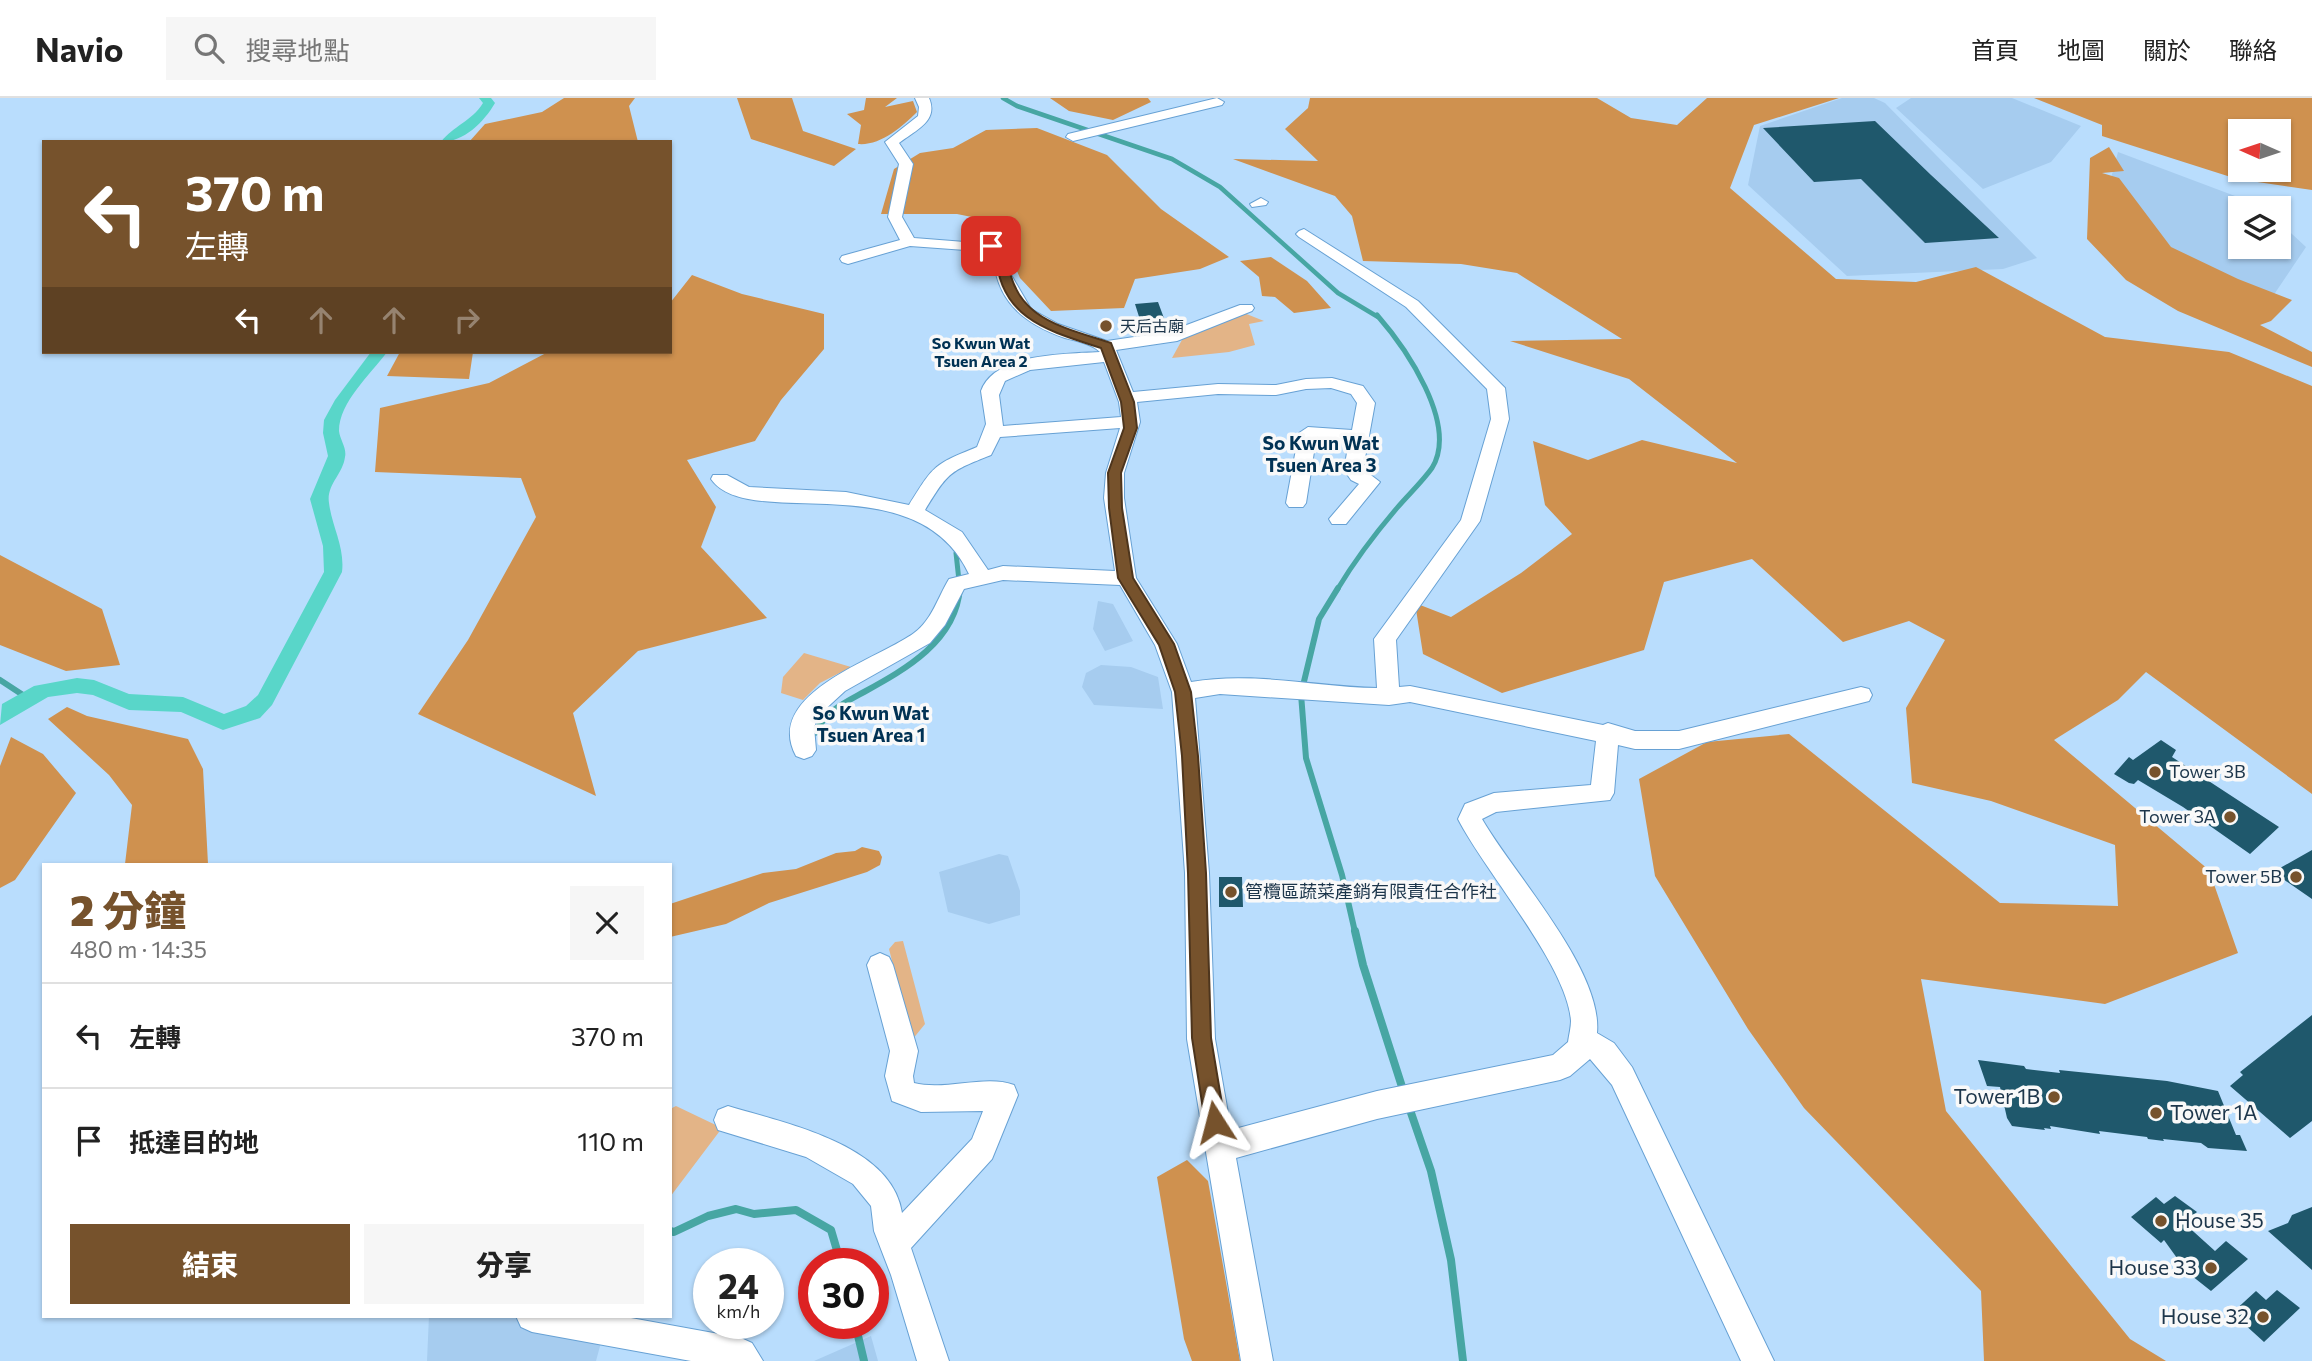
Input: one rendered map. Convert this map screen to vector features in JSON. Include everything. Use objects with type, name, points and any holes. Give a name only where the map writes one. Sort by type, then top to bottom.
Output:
[{"type":"street","points":[[922,98],[926,107],[925,117],[892,142],[906,164],[895,217],[903,236],[918,244],[998,248],[1006,281],[1025,312],[1052,328],[1108,351],[1126,398],[1130,422],[1115,473],[1114,498],[1125,578],[1166,644],[1183,692],[1197,873],[1201,1038],[1257,1361]]},
{"type":"street","points":[[1077,136],[1215,100],[1232,106]]},
{"type":"street","points":[[1304,234],[1412,304],[1496,388],[1500,419],[1485,476],[1469,521],[1385,639],[1389,696]]},
{"type":"street","points":[[848,259],[900,246],[908,241]]},
{"type":"street","points":[[909,516],[938,473],[947,466],[980,454],[993,432],[995,420],[990,401],[991,387],[1014,367],[1171,337],[1246,308]]},
{"type":"street","points":[[1126,398],[1218,389],[1276,390],[1318,383],[1357,390],[1366,403],[1353,470],[1358,476],[1371,482],[1339,519]]},
{"type":"street","points":[[993,432],[1130,422]]},
{"type":"street","points":[[1296,503],[1308,433],[1359,436]]},
{"type":"street","points":[[720,479],[749,493],[846,498],[909,516],[954,533],[969,550],[967,581]]},
{"type":"street","points":[[863,512],[909,516]]},
{"type":"street","points":[[804,750],[801,727],[808,712],[839,685],[925,636],[950,599],[967,581],[1003,573],[1125,578]]},
{"type":"street","points":[[1183,692],[1218,686],[1344,695],[1410,694],[1608,732],[1635,740],[1679,740],[1861,695]]},
{"type":"street","points":[[1219,1148],[1384,1104],[1560,1067],[1579,1055],[1585,1041],[1584,1023],[1571,979],[1539,923],[1470,819],[1476,809],[1494,803],[1602,793],[1608,732]]},
{"type":"street","points":[[880,965],[904,1051],[899,1076],[902,1091],[912,1097],[1004,1096],[982,1149],[894,1244]]},
{"type":"street","points":[[1585,1041],[1604,1052],[1622,1076],[1758,1361]]},
{"type":"street","points":[[728,1120],[811,1145],[863,1174],[885,1200],[894,1244],[907,1275],[933,1361]]},
{"type":"street","points":[[543,1318],[741,1354],[747,1361]]},
{"type":"shaded area","points":[[564,98],[635,98],[629,106],[638,140],[471,140],[485,124],[542,112]]},
{"type":"shaded area","points":[[737,98],[792,98],[803,131],[856,149],[834,166],[751,139]]},
{"type":"shaded area","points":[[866,98],[897,98],[885,107],[913,101],[917,112],[882,139],[858,144],[861,125],[847,114],[864,110]]},
{"type":"shaded area","points":[[1050,98],[1148,98],[1151,102],[1113,120],[1069,111]]},
{"type":"shaded area","points":[[1310,98],[1597,98],[1631,118],[1677,125],[1707,98],[1839,98],[1754,125],[1730,188],[1836,279],[1916,282],[1976,267],[2105,337],[2229,352],[2312,386],[2312,794],[2146,672],[2118,700],[2054,740],[2209,870],[2238,953],[2105,1004],[1921,979],[1946,1111],[2130,1339],[2166,1361],[1984,1361],[1981,1291],[1804,1108],[1748,1029],[1655,876],[1639,779],[1707,742],[1789,734],[2000,903],[2118,906],[2115,845],[1991,801],[1912,783],[1906,708],[1945,640],[1909,621],[1843,642],[1752,559],[1664,582],[1644,650],[1502,693],[1423,654],[1415,603],[1451,617],[1521,573],[1572,534],[1545,505],[1533,441],[1588,460],[1642,440],[1737,463],[1629,379],[1510,341],[1622,339],[1517,273],[1461,264],[1363,261],[1352,216],[1335,196],[1233,159],[1318,161],[1285,129],[1308,108]]},
{"type":"shaded area","points":[[1842,98],[1874,98],[1885,103],[2037,258],[2003,269],[1847,276],[1748,185],[1760,126]]},
{"type":"shaded area","points":[[1911,98],[2012,98],[2081,126],[2051,162],[1983,189],[1896,108]]},
{"type":"shaded area","points":[[2034,98],[2312,98],[2312,190],[2257,182],[2291,182],[2291,119],[2228,119],[2228,176],[2102,136],[2102,125]]},
{"type":"shaded area","points":[[1037,128],[1107,155],[1161,209],[1229,257],[1200,269],[1135,279],[1124,308],[1051,311],[1020,278],[1007,248],[1018,243],[1016,226],[957,214],[881,214],[894,169],[920,153],[953,148],[986,130]]},
{"type":"shaded area","points":[[2109,147],[2124,171],[2102,173],[2119,178],[2171,247],[2238,279],[2292,300],[2271,321],[2260,325],[2312,352],[2312,367],[2178,311],[2126,280],[2087,239],[2090,158]]},
{"type":"shaded area","points":[[2118,152],[2235,196],[2228,196],[2228,259],[2291,259],[2291,233],[2306,247],[2271,299],[2165,263],[2107,193]]},
{"type":"shaded area","points":[[1271,257],[1307,281],[1331,308],[1294,313],[1275,297],[1262,296],[1259,277],[1240,261]]},
{"type":"shaded area","points":[[692,275],[742,294],[824,314],[824,349],[781,400],[755,441],[687,460],[716,507],[701,547],[767,618],[638,651],[573,713],[596,796],[418,714],[468,640],[536,517],[521,478],[375,472],[380,408],[489,383],[544,354],[672,354],[672,300]]},
{"type":"shaded area","points":[[1244,313],[1264,321],[1249,324],[1255,345],[1229,352],[1172,358],[1183,338]]},
{"type":"shaded area","points":[[399,354],[473,354],[469,379],[387,376]]},
{"type":"shaded area","points":[[0,555],[102,609],[120,665],[66,671],[0,645]]},
{"type":"shaded area","points":[[1098,601],[1113,604],[1133,641],[1105,651],[1093,629]]},
{"type":"shaded area","points":[[804,653],[851,667],[820,683],[803,700],[781,693],[783,677]]},
{"type":"shaded area","points":[[1101,665],[1131,667],[1158,677],[1163,709],[1094,705],[1082,687],[1086,673]]},
{"type":"shaded area","points":[[67,707],[87,716],[188,739],[203,769],[208,863],[125,863],[132,805],[109,775],[48,719]]},
{"type":"shaded area","points":[[11,737],[43,754],[76,793],[15,880],[0,888],[0,766]]},
{"type":"shaded area","points":[[862,847],[879,851],[882,857],[880,865],[867,872],[769,903],[726,924],[672,937],[672,903],[763,873],[796,869],[836,853],[855,851]]},
{"type":"shaded area","points":[[999,854],[1008,856],[1020,891],[1020,915],[989,924],[948,912],[939,872]]},
{"type":"shaded area","points":[[903,941],[925,1024],[912,1040],[889,949],[895,942]]},
{"type":"shaded area","points":[[676,1106],[722,1128],[672,1194],[672,1108]]},
{"type":"shaded area","points":[[1187,1160],[1208,1181],[1240,1361],[1192,1361],[1184,1339],[1157,1177]]},
{"type":"shaded area","points":[[429,1318],[607,1318],[596,1361],[427,1361]]},
{"type":"shaded area","points":[[864,1339],[872,1339],[878,1361],[814,1361]]},
{"type":"building","points":[[1875,121],[1999,238],[1925,243],[1861,179],[1814,182],[1763,128]]},
{"type":"building","points":[[1158,302],[1165,321],[1141,323],[1135,304]]},
{"type":"building","points":[[2161,740],[2176,750],[2172,757],[2279,827],[2250,854],[2183,807],[2138,780],[2134,784],[2129,783],[2114,774],[2129,757],[2133,760]]},
{"type":"building","name":"Tower 5B","points":[[2312,850],[2312,899],[2273,872]]},
{"type":"building","name":"管欖區蔬菜產銷有限責任合作社","points":[[1219,877],[1242,877],[1243,907],[1219,907]]},
{"type":"building","points":[[2312,1015],[2312,1121],[2290,1138],[2230,1086],[2243,1075],[2240,1072]]},
{"type":"building","points":[[1978,1060],[2060,1073],[2059,1070],[2167,1081],[2218,1091],[2236,1135],[2240,1135],[2247,1151],[2208,1148],[2201,1143],[2163,1139],[2164,1141],[2099,1131],[2100,1134],[2050,1126],[2051,1129],[2044,1128],[2045,1130],[2012,1126],[2007,1118],[2000,1087],[1987,1086]]},
{"type":"building","points":[[2175,1196],[2197,1212],[2184,1223],[2215,1251],[2226,1241],[2248,1259],[2211,1291],[2187,1272],[2164,1240],[2161,1243],[2131,1217],[2156,1197],[2164,1204]]},
{"type":"building","points":[[2312,1207],[2312,1270],[2268,1231],[2288,1223],[2292,1215]]},
{"type":"building","name":"House 32","points":[[2277,1290],[2300,1308],[2264,1342],[2232,1313],[2256,1291],[2266,1300]]},
{"type":"waterway","points":[[449,140],[480,118],[489,103],[485,98]]},
{"type":"waterway","points":[[1003,98],[1017,106],[1172,159],[1220,187],[1338,293],[1378,317]]},
{"type":"waterway","points":[[1337,590],[1373,538],[1432,468],[1439,450],[1439,430],[1425,387],[1401,346],[1377,315]]},
{"type":"waterway","points":[[0,717],[30,697],[65,686],[94,688],[129,702],[183,705],[223,722],[253,712],[265,700],[333,572],[334,555],[319,499],[337,456],[331,429],[343,400],[377,354]]},
{"type":"waterway","points":[[956,553],[960,589]]},
{"type":"waterway","points":[[1338,588],[1319,619],[1301,694],[1306,758],[1342,875],[1355,932]]},
{"type":"waterway","points":[[815,733],[824,719],[836,708],[896,674],[926,651],[949,623],[960,589]]},
{"type":"waterway","points":[[0,680],[26,697]]},
{"type":"waterway","points":[[1355,931],[1363,965],[1404,1093]]},
{"type":"waterway","points":[[1409,1107],[1431,1171],[1451,1260],[1463,1361]]},
{"type":"waterway","points":[[672,1232],[708,1216],[736,1209],[754,1214],[796,1210],[831,1230],[836,1248]]},
{"type":"waterway","points":[[859,1339],[864,1361]]},
{"type":"place","name":"天后古廟","points":[[1106,326]]},
{"type":"place","name":"Tower 3B","points":[[2155,772]]},
{"type":"place","name":"Tower 3A","points":[[2230,817]]},
{"type":"place","name":"Tower 5B","points":[[2296,877]]},
{"type":"place","name":"管欖區蔬菜產銷有限責任合作社","points":[[1231,892]]},
{"type":"place","name":"Tower 1B","points":[[2054,1097]]},
{"type":"place","name":"Tower 1A","points":[[2156,1113]]},
{"type":"place","name":"House 35","points":[[2161,1221]]},
{"type":"place","name":"House 33","points":[[2211,1268]]},
{"type":"place","name":"House 32","points":[[2263,1317]]},
{"type":"district","name":"So Kwun Wat Tsuen Area 2","points":[[981,352]]},
{"type":"district","name":"So Kwun Wat Tsuen Area 3","points":[[1321,454]]},
{"type":"district","name":"So Kwun Wat Tsuen Area 1","points":[[871,724]]},
{"type":"route","points":[[991,246],[1001,252],[1002,273],[1025,312],[1052,328],[1107,346],[1128,402],[1131,428],[1115,473],[1114,498],[1125,578],[1160,631],[1183,692],[1197,873],[1201,1038],[1215,1122]]}]
